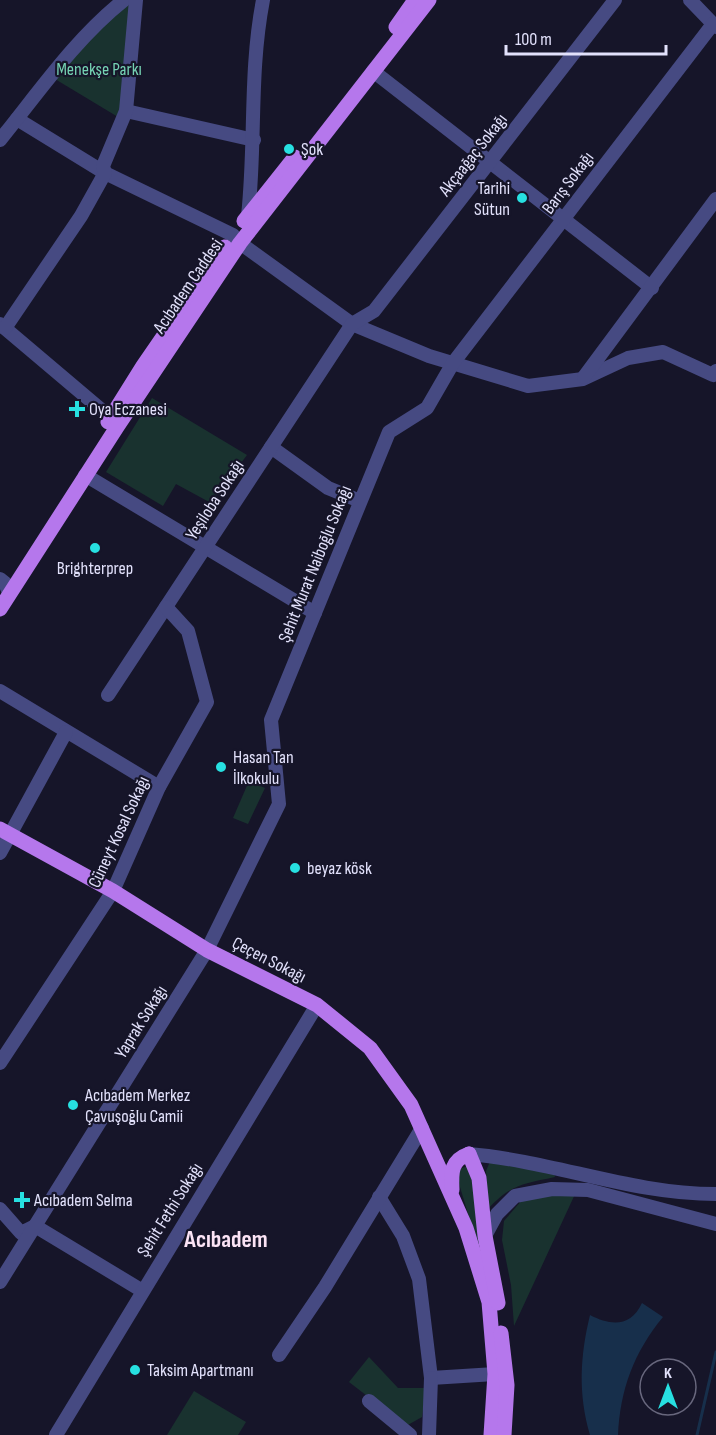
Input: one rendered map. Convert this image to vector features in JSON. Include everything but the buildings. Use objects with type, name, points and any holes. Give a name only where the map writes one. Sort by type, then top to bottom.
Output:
[{"type":"main road","name":"Acıbadem Caddesi","points":[[237,239],[248,216],[329,117],[415,0]]},
{"type":"main road","name":"Acıbadem Caddesi","points":[[3,586],[85,475],[143,366],[237,239],[429,0]]},
{"type":"main road","name":"Acıbadem Caddesi","points":[[0,609],[3,586],[114,422]]},
{"type":"main road","name":"Çeçen Sokağı","points":[[6,832],[113,891],[207,950],[317,1005],[370,1048],[411,1105],[453,1194],[466,1228],[489,1302],[495,1374],[491,1435]]},
{"type":"main road","points":[[432,1153],[469,1154],[479,1178],[485,1236],[498,1304],[507,1384],[504,1435]]},
{"type":"main road","name":"Çeçen Sokağı","points":[[453,1194],[453,1165],[459,1158],[469,1154]]},
{"type":"street","points":[[0,140],[50,75],[109,12],[124,0]]},
{"type":"street","points":[[114,422],[3,326],[75,225],[105,173],[103,166],[126,111],[136,0]]},
{"type":"street","points":[[248,216],[253,171],[253,70],[264,0]]},
{"type":"street","name":"Akçaağaç Sokağı","points":[[352,324],[374,311],[615,0]]},
{"type":"street","points":[[690,0],[714,25]]},
{"type":"street","name":"Barış Sokağı","points":[[453,363],[714,25]]},
{"type":"street","points":[[374,71],[652,288]]},
{"type":"street","points":[[126,111],[254,140]]},
{"type":"street","points":[[17,119],[105,173],[237,239],[352,324],[453,363],[528,386],[583,379],[628,358],[663,352],[713,375],[716,371]]},
{"type":"street","points":[[253,171],[272,184]]},
{"type":"street","points":[[583,379],[716,199]]},
{"type":"street","name":"Yeşiloba Sokağı","points":[[108,695],[352,324]]},
{"type":"street","name":"Şehit Murat Naiboğlu Sokağı","points":[[279,804],[271,720],[389,432],[427,408],[453,363]]},
{"type":"street","points":[[271,447],[328,488],[360,501]]},
{"type":"street","points":[[85,475],[315,613]]},
{"type":"street","name":"Cüneyt Kosal Sokağı","points":[[0,1063],[113,891],[159,787],[207,702],[188,631],[166,607]]},
{"type":"street","points":[[0,691],[159,787]]},
{"type":"street","points":[[0,853],[6,832],[66,732]]},
{"type":"street","name":"Yaprak Sokağı","points":[[0,1282],[207,950],[279,804]]},
{"type":"street","name":"Şehit Fethi Sokağı","points":[[56,1435],[141,1290],[317,1005]]},
{"type":"street","points":[[279,1355],[325,1287],[422,1128]]},
{"type":"street","points":[[469,1154],[555,1167],[650,1190],[716,1194]]},
{"type":"street","points":[[485,1236],[497,1214],[515,1196],[552,1189],[588,1190],[716,1224]]},
{"type":"street","points":[[379,1197],[403,1236],[419,1279],[431,1378],[429,1435]]},
{"type":"street","points":[[0,1209],[21,1233],[35,1226],[141,1290]]},
{"type":"street","points":[[431,1378],[495,1374]]},
{"type":"street","points":[[369,1401],[410,1435]]},
{"type":"street","points":[[416,1435],[431,1414]]},
{"type":"green space","name":"Menekşe Parkı","points":[[136,0],[123,120],[50,76],[109,12]]},
{"type":"green space","points":[[152,398],[247,455],[211,503],[176,484],[163,506],[106,472]]},
{"type":"green space","points":[[249,781],[265,788],[248,824],[233,818]]},
{"type":"green space","points":[[491,1159],[554,1173],[555,1177],[518,1186],[504,1194],[488,1209],[486,1171]]},
{"type":"green space","points":[[471,1165],[487,1277],[457,1177],[459,1169]]},
{"type":"green space","points":[[576,1192],[514,1326],[511,1285],[502,1240],[504,1221],[522,1200]]},
{"type":"green space","points":[[369,1357],[398,1388],[426,1388],[422,1417],[406,1426],[349,1382]]},
{"type":"green space","points":[[194,1391],[246,1422],[238,1435],[167,1435]]},
{"type":"water","points":[[642,1303],[663,1317],[644,1344],[630,1372],[622,1402],[618,1435],[590,1435],[582,1390],[582,1360],[590,1315],[605,1321],[620,1322],[632,1317]]},
{"type":"waterway","points":[[697,1435],[716,1352]]},
{"type":"place","name":"Şok","points":[[289,149]]},
{"type":"place","name":"Tarihi Sütun","points":[[522,198]]},
{"type":"place","name":"Oya Eczanesi","points":[[77,409]]},
{"type":"place","name":"Brighterprep","points":[[95,548]]},
{"type":"place","name":"Hasan Tan İlkokulu","points":[[221,767]]},
{"type":"place","name":"beyaz kösk","points":[[295,868]]},
{"type":"place","name":"Acıbadem Merkez Çavuşoğlu Camii","points":[[73,1105]]},
{"type":"place","name":"Acıbadem Selma","points":[[22,1200]]},
{"type":"place","name":"Taksim Apartmanı","points":[[135,1370]]},
{"type":"district","name":"Acıbadem","points":[[226,1239]]}]
